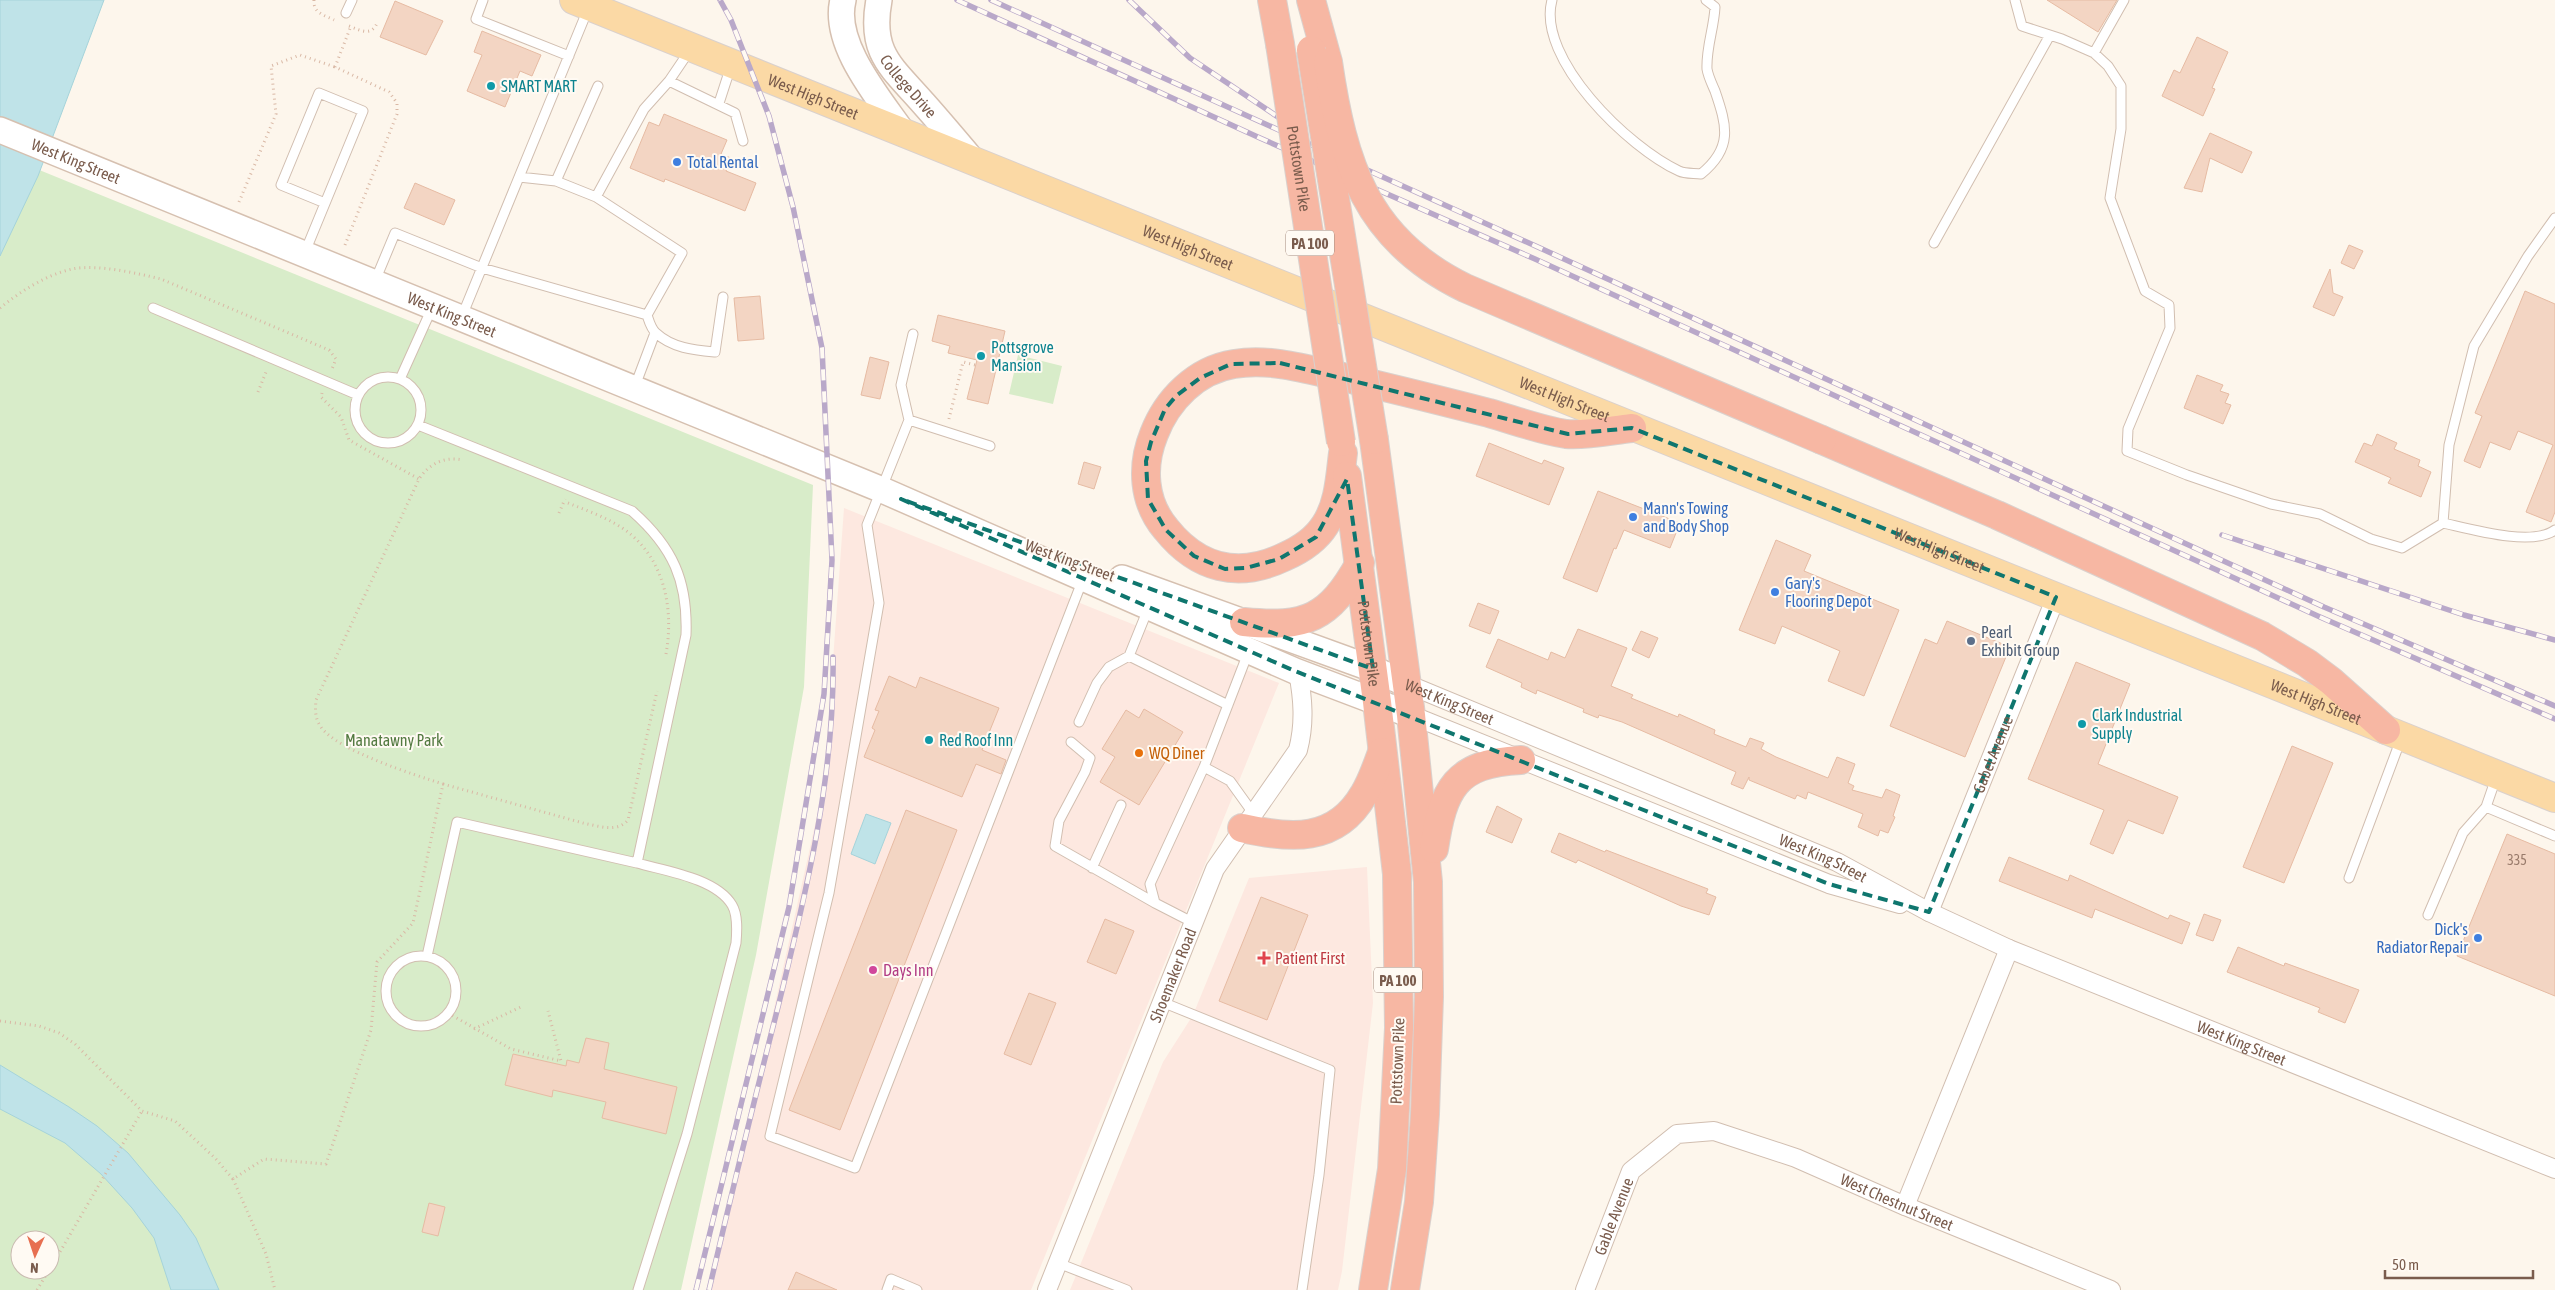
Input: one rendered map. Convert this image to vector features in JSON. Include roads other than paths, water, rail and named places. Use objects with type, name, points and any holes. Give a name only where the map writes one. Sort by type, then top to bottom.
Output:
[{"type":"highway","name":"Pottstown Pike","points":[[1272,0],[1360,563],[1397,874],[1399,1028],[1392,1169],[1373,1290]]},
{"type":"highway","name":"Pottstown Pike","points":[[1303,0],[1320,56],[1412,715],[1428,882],[1429,998],[1424,1114],[1419,1202],[1405,1290]]},
{"type":"highway","points":[[1311,0],[1320,56],[1355,178],[1386,226],[1421,263],[1465,288],[2015,523],[2262,636],[2307,663],[2394,733]]},
{"type":"highway","points":[[1342,447],[1334,506],[1326,524],[1316,537],[1300,550],[1262,566],[1225,569],[1194,556],[1166,530],[1155,515],[1148,499],[1146,461],[1151,442],[1165,409],[1187,385],[1231,364],[1249,362],[1280,363],[1402,390],[1568,434],[1632,428]]},
{"type":"highway","points":[[1244,622],[1283,624],[1316,616],[1341,595],[1360,563]]},
{"type":"highway","points":[[1247,821],[1296,836],[1318,832],[1336,825],[1359,803],[1383,750]]},
{"type":"highway","points":[[1428,882],[1439,818],[1451,787],[1477,768],[1504,761],[1521,760]]},
{"type":"main road","name":"College Drive","points":[[842,0],[844,35],[852,54],[903,133]]},
{"type":"main road","name":"College Drive","points":[[879,0],[876,32],[886,63],[972,160]]},
{"type":"main road","name":"West High Street","points":[[581,3],[1632,428],[2555,798]]},
{"type":"main road","name":"West King Street","points":[[0,130],[891,494],[1298,672],[1412,715]]},
{"type":"main road","name":"West King Street","points":[[891,494],[1373,669],[1407,684]]},
{"type":"street","name":"Gabel Avenue","points":[[1929,912],[2056,597]]},
{"type":"street","name":"Shoemaker Road","points":[[1047,1290],[1215,869],[1298,750],[1304,728],[1302,693],[1298,672]]},
{"type":"street","name":"West King Street","points":[[1407,684],[1838,862],[1929,912],[2009,949],[2555,1169]]},
{"type":"street","name":"West King Street","points":[[1412,715],[1830,884],[1929,912]]},
{"type":"street","points":[[1905,1206],[2009,949]]},
{"type":"street","name":"West Chestnut Street","points":[[1678,1134],[1714,1131],[1796,1158],[1905,1206],[2111,1290]]},
{"type":"street","name":"Gable Avenue","points":[[1585,1290],[1631,1171],[1678,1134]]},
{"type":"lane","points":[[346,12],[352,0]]},
{"type":"lane","points":[[483,0],[476,19],[569,56]]},
{"type":"lane","points":[[1552,0],[1548,16],[1558,46],[1572,77],[1586,96],[1614,123],[1657,159],[1680,172],[1701,174],[1716,162],[1724,143],[1726,126],[1708,71],[1707,55],[1714,26],[1715,7],[1706,0]]},
{"type":"lane","points":[[2015,0],[2022,26],[2094,53],[2108,66],[2121,86],[2121,129],[2110,198],[2145,291],[2169,306],[2170,328],[2128,429],[2128,451],[2187,475],[2271,504],[2320,514],[2371,539],[2402,548],[2443,523],[2524,537],[2548,535],[2555,530]]},
{"type":"lane","points":[[2094,53],[2124,0]]},
{"type":"lane","points":[[460,319],[569,56],[581,3]]},
{"type":"lane","points":[[1934,243],[2050,36]]},
{"type":"lane","points":[[596,197],[644,109],[668,81],[692,48]]},
{"type":"lane","points":[[719,103],[732,64]]},
{"type":"lane","points":[[668,81],[719,103],[735,113],[743,141]]},
{"type":"lane","points":[[556,181],[598,86]]},
{"type":"lane","points":[[304,255],[363,111],[319,93],[281,185],[325,203]]},
{"type":"lane","points":[[519,177],[556,181],[596,197],[682,253],[647,315]]},
{"type":"lane","points":[[2443,523],[2449,445],[2474,346],[2528,256],[2555,218]]},
{"type":"lane","points":[[374,284],[395,233],[482,268],[647,315],[655,332],[685,349],[715,352],[723,297]]},
{"type":"lane","points":[[153,308],[358,395]]},
{"type":"lane","points":[[400,379],[432,308]]},
{"type":"lane","points":[[634,390],[655,332]]},
{"type":"lane","points":[[913,334],[901,385],[909,420],[891,494],[866,525],[879,603],[861,714],[829,893],[770,1136],[855,1168],[1083,578]]},
{"type":"lane","points":[[388,377],[400,379],[411,385],[419,403],[421,414],[418,424],[412,434],[402,440],[389,443],[376,441],[366,436],[360,426],[356,414],[358,395],[378,379],[388,377]]},
{"type":"lane","points":[[909,420],[990,446]]},
{"type":"lane","points":[[418,424],[632,511],[658,536],[676,564],[687,615],[686,635],[637,863]]},
{"type":"lane","points":[[1080,722],[1096,684],[1110,667],[1129,656],[1149,607]]},
{"type":"lane","points":[[1154,903],[1150,884],[1204,767],[1249,650]]},
{"type":"lane","points":[[1129,656],[1228,705]]},
{"type":"lane","points":[[2349,878],[2394,733]]},
{"type":"lane","points":[[1071,742],[1090,758],[1085,772],[1059,821],[1055,846],[1154,903],[1194,923]]},
{"type":"lane","points":[[1204,767],[1230,781],[1247,821]]},
{"type":"lane","points":[[2428,915],[2463,832],[2486,808],[2497,775]]},
{"type":"lane","points":[[1092,868],[1121,805]]},
{"type":"lane","points":[[2486,808],[2555,836]]},
{"type":"lane","points":[[427,956],[457,822],[637,863],[697,879],[715,889],[732,905],[737,924],[736,943],[687,1134],[638,1290]]},
{"type":"lane","points":[[415,956],[427,956],[438,960],[453,976],[456,998],[448,1013],[436,1023],[425,1026],[414,1025],[403,1021],[394,1013],[388,1002],[387,984],[394,968],[404,960],[415,956]]},
{"type":"lane","points":[[1162,1002],[1330,1070],[1319,1175],[1302,1290]]},
{"type":"lane","points":[[1058,1263],[1127,1290]]},
{"type":"lane","points":[[887,1290],[892,1279],[917,1290]]},
{"type":"water","points":[[0,0],[104,0],[38,176],[0,256]]},
{"type":"water","points":[[866,814],[891,823],[875,864],[851,854]]},
{"type":"water","points":[[0,1065],[97,1126],[128,1153],[180,1215],[196,1238],[219,1290],[171,1290],[154,1238],[132,1208],[101,1174],[65,1143],[0,1109]]},
{"type":"railway","points":[[696,1290],[789,907],[824,694],[832,560],[822,348],[793,207],[769,116],[731,20],[720,0]]},
{"type":"railway","points":[[957,0],[1260,138],[1535,259],[2320,617],[2555,719]]},
{"type":"railway","points":[[991,0],[1540,248],[2324,607],[2555,706]]},
{"type":"railway","points":[[1129,0],[1190,58],[1299,131]]},
{"type":"railway","points":[[2222,535],[2464,615],[2555,640]]},
{"type":"railway","points":[[709,1290],[788,964],[817,834],[829,745],[833,657]]},
{"type":"place","name":"SMART MART","points":[[491,86]]},
{"type":"place","name":"Total Rental","points":[[677,162]]},
{"type":"place","name":"Pottsgrove Mansion","points":[[981,356]]},
{"type":"place","name":"Mann's Towing and Body Shop","points":[[1633,517]]},
{"type":"place","name":"Gary's Flooring Depot","points":[[1775,592]]},
{"type":"place","name":"Pearl Exhibit Group","points":[[1971,641]]},
{"type":"place","name":"Clark Industrial Supply","points":[[2082,724]]},
{"type":"place","name":"Red Roof Inn","points":[[929,740]]},
{"type":"place","name":"WQ Diner","points":[[1139,753]]},
{"type":"place","name":"Dick's Radiator Repair","points":[[2478,938]]},
{"type":"place","name":"Patient First","points":[[1264,958]]},
{"type":"place","name":"Days Inn","points":[[873,970]]},
{"type":"park label","name":"Manatawny Park","points":[[394,740]]}]
